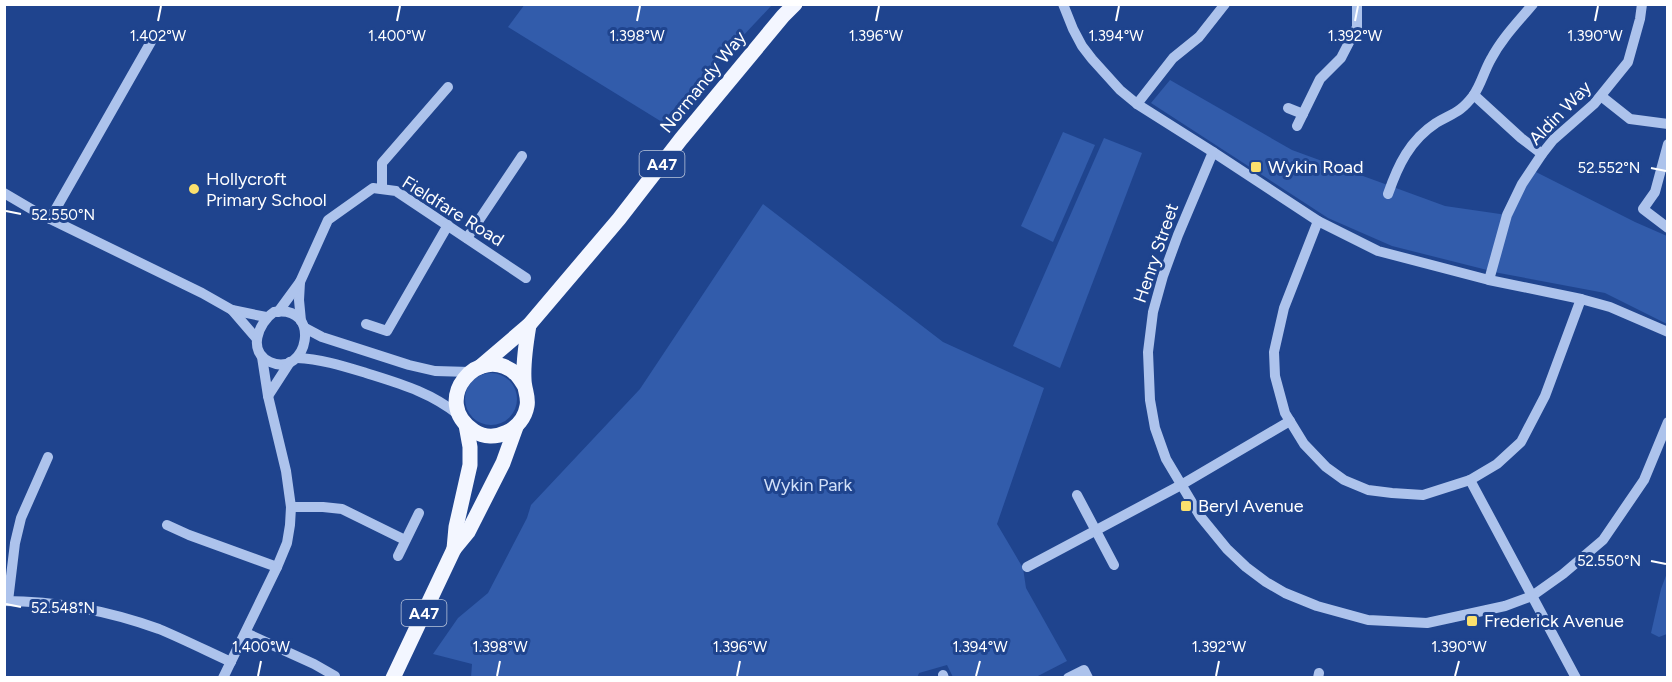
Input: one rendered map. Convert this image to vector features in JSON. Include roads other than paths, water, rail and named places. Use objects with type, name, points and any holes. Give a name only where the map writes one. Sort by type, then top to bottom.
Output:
[{"type":"main road","name":"Normandy Way","points":[[475,370],[529,325],[795,4]]},
{"type":"main road","points":[[524,385],[506,368],[493,365],[475,370],[462,381],[457,392],[456,404],[463,420],[477,433],[490,436],[504,434],[516,427],[527,407],[523,360],[529,325]]},
{"type":"main road","name":"A47","points":[[454,549],[456,527],[470,465],[470,447],[463,420]]},
{"type":"main road","name":"A47","points":[[393,678],[454,549],[468,532],[502,463],[516,427]]},
{"type":"street","points":[[1063,4],[1073,29],[1092,59],[1120,90],[1137,104],[1318,221],[1378,251],[1489,280],[1610,307],[1668,332]]},
{"type":"street","points":[[1137,104],[1173,58],[1199,37],[1225,4]]},
{"type":"street","points":[[1297,126],[1320,79],[1341,58],[1357,27],[1357,4]]},
{"type":"street","points":[[1388,194],[1396,171],[1410,145],[1435,124],[1460,111],[1474,95],[1490,60],[1504,37],[1533,4]]},
{"type":"street","name":"Aldin Way","points":[[1489,280],[1507,215],[1522,184],[1553,140],[1594,104],[1628,62],[1640,19],[1641,4]]},
{"type":"street","points":[[50,219],[152,40]]},
{"type":"street","points":[[382,189],[382,163],[448,87]]},
{"type":"street","points":[[1474,95],[1542,154]]},
{"type":"street","points":[[1601,96],[1630,119],[1668,124]]},
{"type":"street","points":[[1288,108],[1303,114]]},
{"type":"street","points":[[1668,144],[1655,192],[1643,209],[1668,228]]},
{"type":"street","name":"Henry Street","points":[[1213,152],[1162,276],[1153,312],[1148,352],[1150,400],[1155,428],[1166,459],[1200,516],[1227,549],[1266,582],[1317,606],[1368,620],[1427,623],[1505,606],[1532,596],[1563,574],[1603,540],[1644,480],[1668,422]]},
{"type":"street","points":[[467,238],[522,156]]},
{"type":"street","name":"Fieldfare Road","points":[[278,312],[300,282],[328,219],[373,188],[396,191],[526,278]]},
{"type":"street","points":[[4,193],[50,219],[232,310],[266,317]]},
{"type":"street","points":[[1318,221],[1284,308],[1274,352],[1275,376],[1285,412],[1304,444],[1326,467],[1344,480],[1368,490],[1392,494],[1423,495],[1470,480],[1497,464],[1521,442],[1545,396],[1581,299]]},
{"type":"street","points":[[366,324],[387,331],[448,225]]},
{"type":"street","name":"Fieldfare Road","points":[[300,282],[299,300],[303,325]]},
{"type":"street","points":[[232,310],[257,339]]},
{"type":"street","points":[[223,678],[287,543],[291,507],[286,471],[257,339],[261,324],[266,317],[278,312],[296,316],[303,325],[322,337],[409,365],[435,371],[475,370]]},
{"type":"street","points":[[268,396],[301,352],[306,336],[303,325]]},
{"type":"street","points":[[262,357],[276,364],[314,359],[337,364],[434,397],[463,420]]},
{"type":"street","points":[[1027,567],[1181,485],[1290,422]]},
{"type":"street","points":[[48,457],[21,518],[6,601],[55,603],[96,610],[161,630],[231,662]]},
{"type":"street","points":[[1470,480],[1576,678]]},
{"type":"street","points":[[1077,495],[1114,565]]},
{"type":"street","points":[[291,507],[342,509],[405,540]]},
{"type":"street","points":[[398,556],[419,513]]},
{"type":"street","points":[[167,525],[277,567]]},
{"type":"street","points":[[246,633],[335,676]]},
{"type":"street","points":[[1068,678],[1084,670],[1088,678]]},
{"type":"place","name":"Wykin Road","points":[[1256,167]]},
{"type":"place","name":"Hollycroft Primary School","points":[[194,189]]},
{"type":"place","name":"Beryl Avenue","points":[[1186,506]]},
{"type":"place","name":"Frederick Avenue","points":[[1472,621]]},
{"type":"park label","name":"Wykin Park","points":[[808,485]]}]
